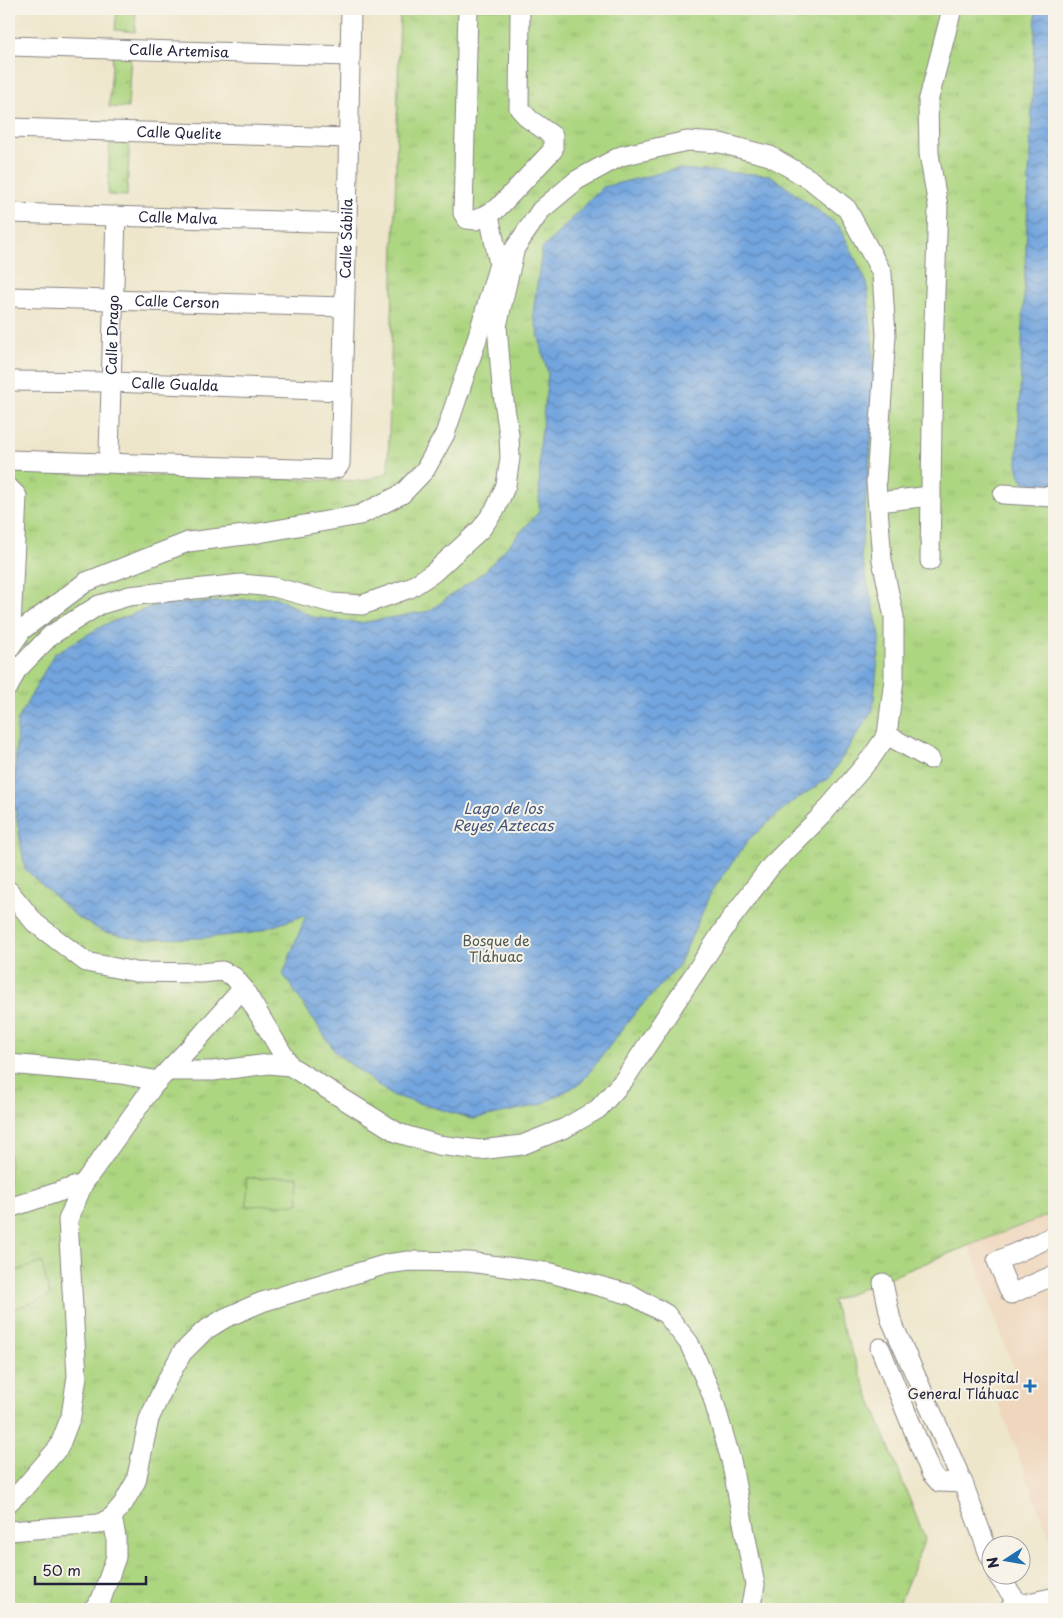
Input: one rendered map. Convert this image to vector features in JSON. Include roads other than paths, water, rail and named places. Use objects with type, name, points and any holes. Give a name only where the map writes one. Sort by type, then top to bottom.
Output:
[{"type":"main road","points":[[1017,1608],[1054,1600]]},
{"type":"street","name":"Calle Sábila","points":[[9,460],[329,470],[337,468],[340,464],[351,9]]},
{"type":"street","points":[[468,9],[463,213],[467,219],[476,220],[497,209],[553,150],[553,136],[528,119],[518,108],[520,9]]},
{"type":"street","points":[[930,561],[933,351],[938,206],[929,154],[928,102],[952,9]]},
{"type":"street","name":"Calle Artemisa","points":[[9,46],[350,56]]},
{"type":"street","name":"Calle Quelite","points":[[9,128],[349,138]]},
{"type":"street","points":[[9,649],[22,630],[94,578],[188,542],[253,534],[360,515],[402,494],[425,470],[444,434],[476,342],[499,264],[515,248],[541,210],[578,180],[622,156],[687,141],[720,143],[770,156],[811,180],[847,209],[882,273],[886,335],[876,482],[882,560],[894,617],[894,679],[887,735],[872,758],[822,815],[771,866],[730,920],[624,1080],[598,1109],[565,1128],[522,1145],[480,1150],[438,1145],[398,1133],[290,1066],[269,1064],[163,1076],[9,1064]]},
{"type":"street","name":"Calle Malva","points":[[9,213],[347,223]]},
{"type":"street","points":[[488,215],[499,264]]},
{"type":"street","name":"Calle Drago","points":[[108,454],[112,382],[116,216]]},
{"type":"street","points":[[11,675],[51,635],[99,605],[129,596],[241,584],[274,587],[332,603],[362,605],[410,588],[433,574],[481,529],[496,508],[506,485],[510,450],[502,387],[498,326],[515,248]]},
{"type":"street","name":"Calle Cerson","points":[[9,297],[344,307]]},
{"type":"street","name":"Calle Gualda","points":[[9,381],[112,382],[342,391]]},
{"type":"street","points":[[9,488],[17,496],[11,628],[9,631]]},
{"type":"street","points":[[1004,494],[1054,497]]},
{"type":"street","points":[[878,502],[930,496]]},
{"type":"street","points":[[887,735],[930,760]]},
{"type":"street","points":[[9,891],[36,923],[86,962],[136,972],[201,973],[222,971],[234,977],[243,988],[290,1066]]},
{"type":"street","points":[[9,1502],[23,1489],[59,1447],[70,1416],[77,1376],[68,1220],[83,1184],[163,1076],[243,988]]},
{"type":"street","points":[[9,1208],[83,1184]]},
{"type":"street","points":[[1054,1236],[997,1261],[1011,1294],[1054,1275]]},
{"type":"street","points":[[9,1531],[99,1524],[112,1518],[123,1504],[136,1481],[149,1419],[182,1353],[204,1331],[225,1318],[262,1302],[387,1264],[408,1261],[469,1262],[551,1273],[632,1295],[666,1314],[689,1343],[712,1395],[732,1460],[755,1585],[750,1609]]},
{"type":"street","points":[[883,1283],[891,1320],[963,1482],[982,1536]]},
{"type":"street","points":[[880,1348],[931,1473],[939,1482],[963,1482]]},
{"type":"street","points":[[100,1606],[116,1557],[116,1537],[112,1518]]},
{"type":"street","points":[[1004,1586],[1017,1608]]},
{"type":"water","points":[[1036,9],[1054,9],[1054,491],[1040,490],[1029,486],[1021,478],[1017,464]]},
{"type":"water","name":"Lago de los Reyes Aztecas","points":[[676,169],[770,175],[840,227],[867,283],[876,387],[861,555],[880,636],[873,710],[829,778],[788,805],[749,839],[710,894],[679,965],[635,1013],[581,1083],[540,1105],[473,1119],[391,1095],[336,1053],[283,974],[306,915],[252,933],[201,938],[140,939],[104,932],[77,917],[25,869],[14,802],[17,721],[54,654],[104,625],[159,604],[275,597],[313,617],[360,623],[429,611],[485,571],[539,512],[540,445],[548,374],[533,313],[542,249],[603,187]]},
{"type":"place","name":"Hospital General Tláhuac","points":[[1030,1386]]},
{"type":"park label","name":"Bosque de Tláhuac","points":[[496,950]]}]
